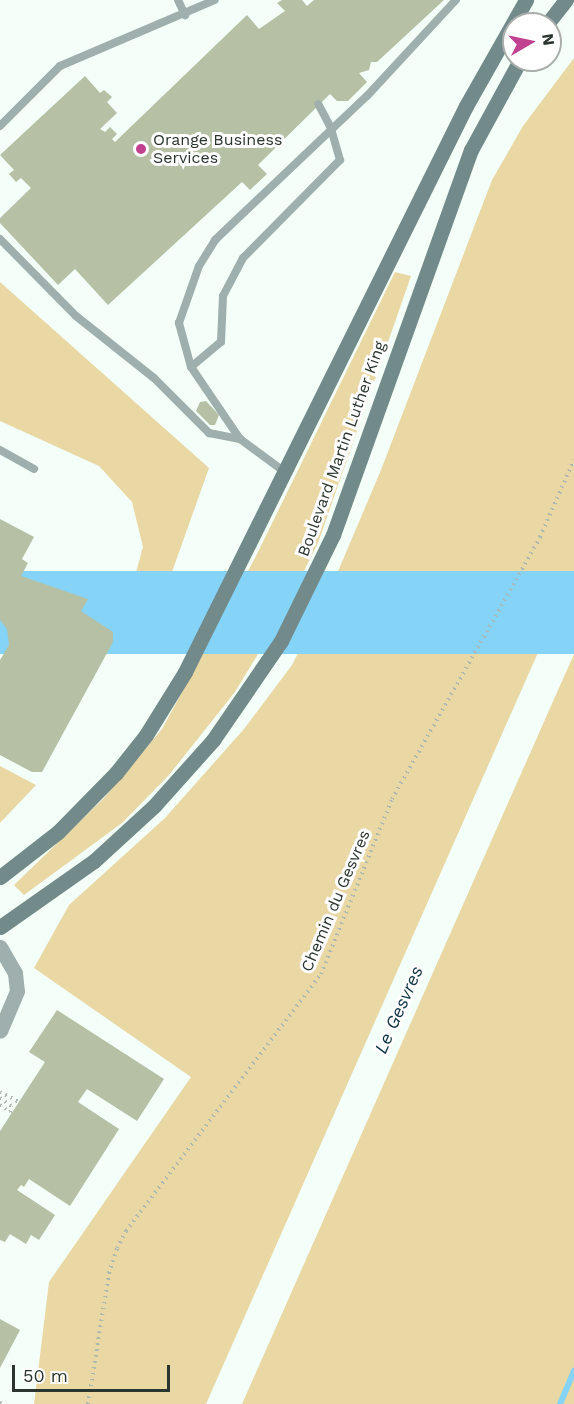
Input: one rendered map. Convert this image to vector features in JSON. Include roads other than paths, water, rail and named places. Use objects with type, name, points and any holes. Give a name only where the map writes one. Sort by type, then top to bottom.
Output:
[{"type":"main road","name":"Boulevard Martin Luther King","points":[[0,878],[58,832],[116,773],[146,735],[190,662],[466,105],[526,0]]},
{"type":"main road","points":[[556,12],[566,0]]},
{"type":"main road","name":"Boulevard Martin Luther King","points":[[0,927],[94,861],[154,806],[213,740],[281,641],[333,535],[471,150],[513,72]]},
{"type":"street","points":[[0,947],[17,982],[14,1000],[0,1031]]},
{"type":"lane","points":[[178,0],[185,15]]},
{"type":"lane","points":[[0,126],[60,66],[185,15],[215,0]]},
{"type":"lane","points":[[285,472],[240,439],[223,410],[191,367],[179,323],[199,266],[215,240],[367,96],[456,0]]},
{"type":"lane","points":[[191,367],[221,342],[223,296],[243,258],[340,160],[332,128],[318,104]]},
{"type":"lane","points":[[0,239],[76,316],[154,378],[209,433],[240,439]]},
{"type":"lane","points":[[0,450],[34,469]]},
{"type":"water","points":[[0,571],[574,571],[574,654],[0,654]]},
{"type":"waterway","points":[[560,1404],[574,1371]]},
{"type":"place","name":"Orange Business Services","points":[[141,149]]},
{"type":"water label","name":"Le Gesvres","points":[[399,1010]]}]
